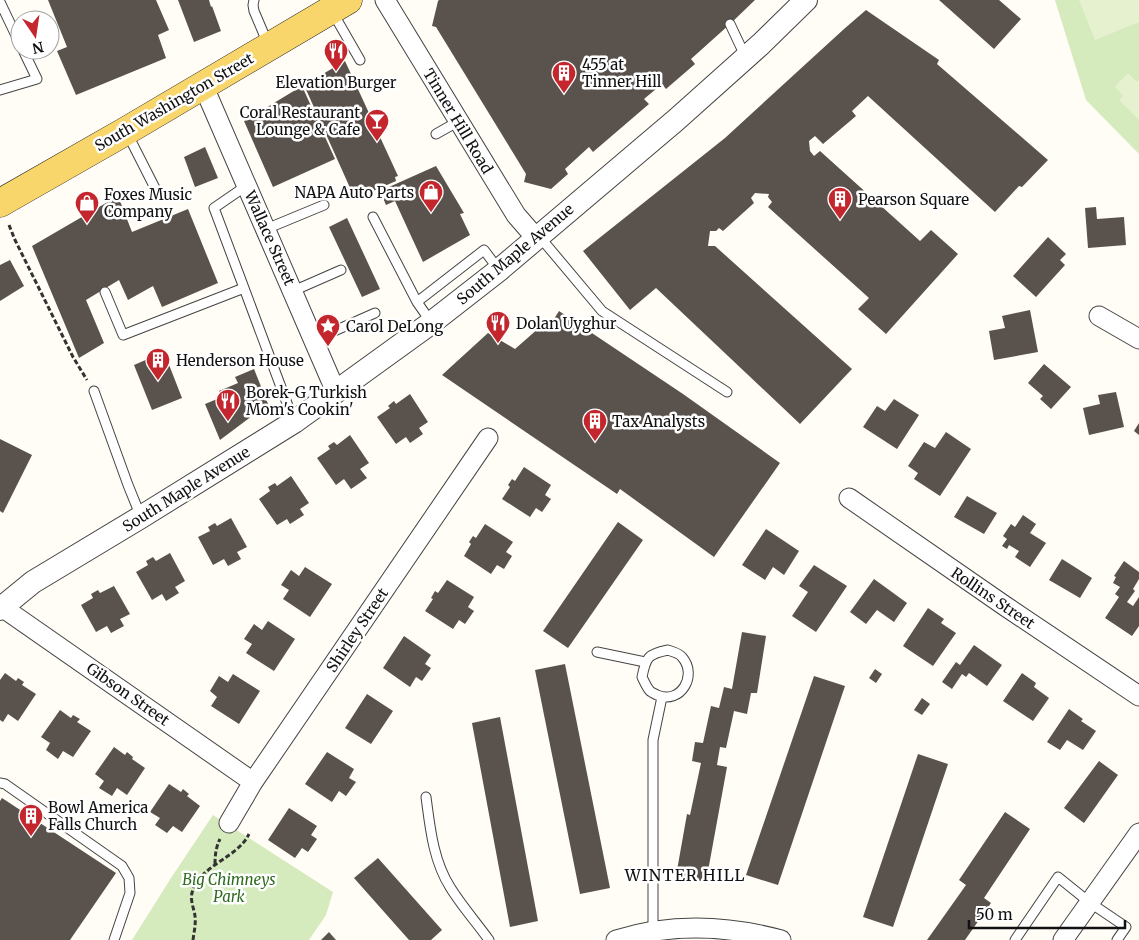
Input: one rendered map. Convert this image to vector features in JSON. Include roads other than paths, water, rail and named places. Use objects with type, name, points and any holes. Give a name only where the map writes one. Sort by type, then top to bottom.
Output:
[{"type":"main road","name":"South Washington Street","points":[[0,203],[340,5]]},
{"type":"street","name":"Tinner Hill Road","points":[[385,0],[516,215],[537,237]]},
{"type":"street","name":"South Maple Avenue","points":[[1,608],[33,582],[141,518],[294,422],[431,323],[499,270],[676,120],[746,58],[806,0]]},
{"type":"street","name":"Wallace Street","points":[[203,85],[336,392]]},
{"type":"street","points":[[1099,316],[1139,339]]},
{"type":"street","name":"Shirley Street","points":[[229,823],[253,782],[488,438]]},
{"type":"street","name":"Rollins Street","points":[[849,498],[1139,696]]},
{"type":"street","name":"Gibson Street","points":[[1,608],[253,782]]},
{"type":"street","points":[[1062,940],[1138,838]]},
{"type":"street","points":[[616,940],[675,928],[716,928],[757,934],[781,940]]},
{"type":"lane","points":[[254,0],[254,11],[269,47]]},
{"type":"lane","points":[[0,2],[10,23]]},
{"type":"lane","points":[[340,5],[360,60]]},
{"type":"lane","points":[[730,24],[746,58]]},
{"type":"lane","points":[[0,90],[37,79],[28,60]]},
{"type":"lane","points":[[436,134],[459,121]]},
{"type":"lane","points":[[126,131],[158,194]]},
{"type":"lane","points":[[246,186],[214,208],[294,422]]},
{"type":"lane","points":[[266,229],[324,205]]},
{"type":"lane","points":[[373,217],[417,302],[431,323]]},
{"type":"lane","points":[[537,237],[602,311],[726,392]]},
{"type":"lane","points":[[417,302],[484,250],[499,270]]},
{"type":"lane","points":[[293,291],[341,270]]},
{"type":"lane","points":[[105,292],[123,335],[244,288]]},
{"type":"lane","points":[[314,340],[375,313]]},
{"type":"lane","points":[[94,391],[141,518]]},
{"type":"lane","points":[[668,650],[682,656],[689,669],[686,686],[671,697],[662,697],[650,692],[642,677],[645,662],[654,652],[668,650]]},
{"type":"lane","points":[[598,652],[645,662]]},
{"type":"lane","points":[[653,931],[653,740],[662,697]]},
{"type":"lane","points":[[0,783],[5,784],[122,866],[128,878],[130,892],[114,940]]},
{"type":"lane","points":[[426,797],[431,834],[438,861],[450,886],[489,940]]},
{"type":"lane","points":[[1015,940],[1058,877],[1089,902],[1126,926],[1117,940]]},
{"type":"place","name":"Elevation Burger","points":[[336,72]]},
{"type":"place","name":"455 at Tinner Hill","points":[[564,94]]},
{"type":"place","name":"Coral Restaurant Lounge & Cafe","points":[[377,142]]},
{"type":"place","name":"NAPA Auto Parts","points":[[431,213]]},
{"type":"place","name":"Pearson Square","points":[[840,220]]},
{"type":"place","name":"Foxes Music Company","points":[[87,224]]},
{"type":"place","name":"Dolan Uyghur","points":[[498,344]]},
{"type":"place","name":"Carol DeLong","points":[[328,347]]},
{"type":"place","name":"Henderson House","points":[[158,381]]},
{"type":"place","name":"Borek-G Turkish Mom's Cookin'","points":[[228,422]]},
{"type":"place","name":"Tax Analysts","points":[[595,442]]},
{"type":"place","name":"Bowl America Falls Church","points":[[31,837]]},
{"type":"district","name":"WINTER HILL","points":[[685,875]]},
{"type":"park label","name":"Big Chimneys Park","points":[[229,888]]}]
